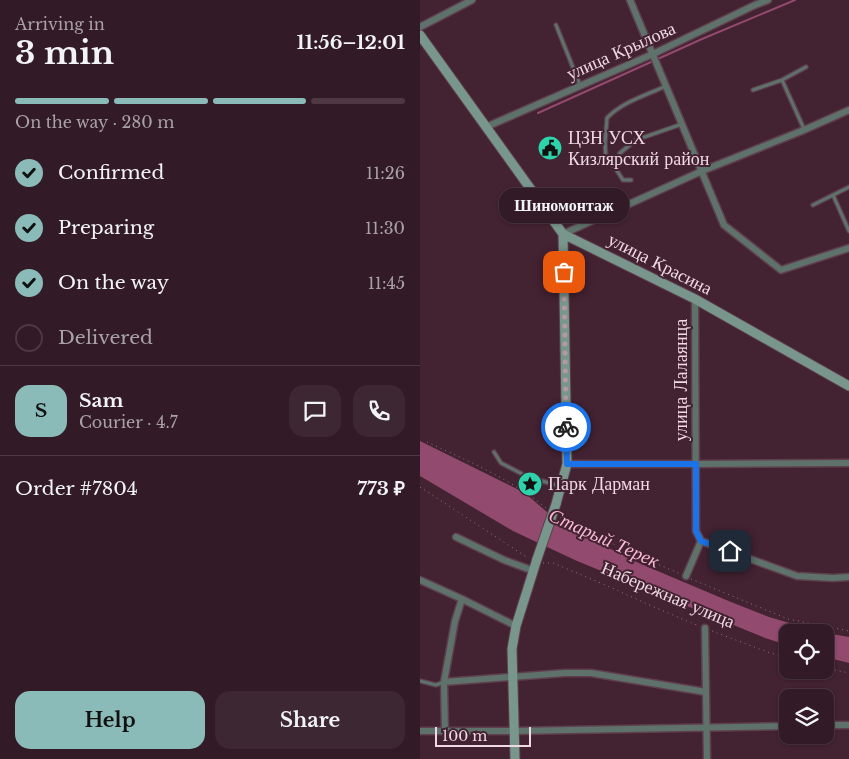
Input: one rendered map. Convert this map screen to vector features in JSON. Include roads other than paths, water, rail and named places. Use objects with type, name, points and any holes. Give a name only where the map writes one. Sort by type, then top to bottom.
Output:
[{"type":"street","points":[[420,27],[472,0]]},
{"type":"street","points":[[630,0],[724,225],[781,270],[849,248]]},
{"type":"street","name":"улица Крылова","points":[[486,127],[653,54],[754,2],[768,0]]},
{"type":"street","name":"улица Красина","points":[[420,35],[563,234],[695,299],[849,386]]},
{"type":"street","points":[[515,759],[512,648],[516,626],[567,464],[563,234],[702,171],[849,110]]},
{"type":"street","name":"улица Лалаянца","points":[[695,299],[696,531],[701,541]]},
{"type":"street","points":[[567,464],[849,463]]},
{"type":"street","points":[[456,537],[504,560],[536,564]]},
{"type":"street","points":[[686,576],[701,541],[797,576],[849,577]]},
{"type":"street","points":[[420,580],[516,626]]},
{"type":"street","points":[[445,730],[444,682],[455,621],[462,599]]},
{"type":"street","points":[[705,628],[706,759]]},
{"type":"street","points":[[444,682],[514,676],[591,673],[706,692]]},
{"type":"street","points":[[834,725],[849,725]]},
{"type":"street","points":[[420,730],[514,731],[779,726]]},
{"type":"lane","points":[[556,25],[581,86]]},
{"type":"lane","points":[[753,90],[782,80],[806,67]]},
{"type":"lane","points":[[782,80],[804,130]]},
{"type":"lane","points":[[631,180],[623,180],[614,166],[606,160],[607,118],[611,113],[623,106],[666,86]]},
{"type":"lane","points":[[614,166],[620,153],[636,140],[682,124]]},
{"type":"lane","points":[[813,205],[849,187]]},
{"type":"lane","points":[[833,195],[849,231]]},
{"type":"lane","points":[[494,452],[501,463],[528,477],[560,486]]},
{"type":"lane","points":[[420,681],[436,685],[444,682]]},
{"type":"waterway","points":[[538,113],[702,39],[795,0]]},
{"type":"place","name":"ЦЗН УСХ Кизлярский район","points":[[550,148]]},
{"type":"place","name":"Шиномонтаж","points":[[564,272]]},
{"type":"place","name":"Парк Дарман","points":[[530,484]]},
{"type":"water label","name":"Старый Терек","points":[[604,538]]}]
